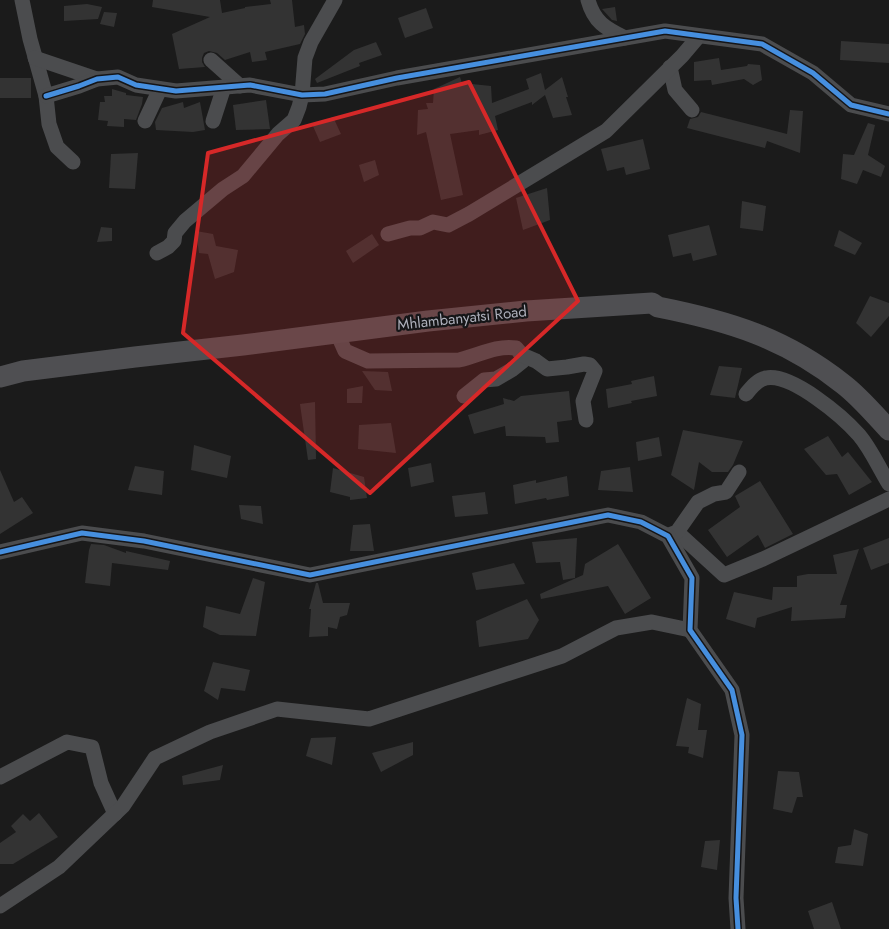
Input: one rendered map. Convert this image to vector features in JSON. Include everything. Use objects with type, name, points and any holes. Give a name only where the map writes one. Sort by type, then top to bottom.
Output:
[{"type":"main road","name":"Mhlambanyatsi Road","points":[[0,377],[23,371],[526,311],[652,303],[658,307],[704,316],[761,334],[809,359],[845,385],[889,430]]},
{"type":"street","points":[[22,0],[46,96],[49,124],[57,147],[73,162]]},
{"type":"street","points":[[158,253],[174,241],[175,233],[186,221],[223,189],[243,176],[278,134],[294,120],[300,107],[302,95],[304,58],[335,0]]},
{"type":"street","points":[[588,0],[593,17],[624,38]]},
{"type":"street","points":[[46,96],[96,79],[118,77],[136,85],[176,92],[250,85],[302,95],[325,94],[397,78],[665,31],[762,44],[813,73],[851,105],[889,114]]},
{"type":"street","points":[[388,234],[410,228],[420,228],[433,222],[448,225],[606,131],[699,36]]},
{"type":"street","points":[[35,58],[96,79]]},
{"type":"street","points":[[211,60],[240,86]]},
{"type":"street","points":[[670,67],[675,90],[692,110]]},
{"type":"street","points":[[213,121],[224,87]]},
{"type":"street","points":[[146,121],[160,89]]},
{"type":"street","points":[[337,333],[345,350],[354,356],[368,361],[459,360],[493,349],[506,347],[516,348],[522,355],[547,368],[590,365],[595,371],[583,401],[586,420]]},
{"type":"street","points":[[464,396],[484,380],[496,379],[513,369],[522,361],[522,355]]},
{"type":"street","points":[[746,394],[758,381],[767,377],[790,381],[822,403],[859,436],[889,484]]},
{"type":"street","points":[[672,534],[698,502],[714,494],[726,492],[738,472]]},
{"type":"street","points":[[0,552],[82,533],[144,541],[310,575],[608,515],[641,522],[672,534],[724,575],[763,559],[889,499]]},
{"type":"street","points":[[672,534],[692,578],[690,630],[732,690],[742,735],[736,898],[738,929]]},
{"type":"street","points":[[0,906],[59,867],[115,814],[123,806],[155,758],[210,732],[277,709],[369,719],[562,656],[616,628],[652,622],[690,630]]},
{"type":"street","points":[[0,777],[66,742],[92,747],[101,783],[115,814]]},
{"type":"highlighted area","points":[[469,82],[578,301],[370,493],[183,333],[208,153]]},
{"type":"building","points":[[153,0],[220,0],[222,13],[245,7],[271,4],[270,0],[292,0],[295,27],[304,25],[305,34],[300,44],[265,52],[267,60],[252,62],[250,52],[225,60],[217,53],[209,51],[204,53],[202,58],[205,67],[179,69],[172,34],[210,17],[152,7]]},
{"type":"building","points":[[87,4],[102,7],[98,19],[64,21],[64,6]]},
{"type":"building","points":[[615,7],[617,21],[612,20],[602,9]]},
{"type":"building","points":[[426,8],[433,28],[405,38],[398,18]]},
{"type":"building","points":[[104,12],[117,13],[114,27],[100,24]]},
{"type":"building","points":[[841,41],[889,44],[889,63],[840,60]]},
{"type":"building","points":[[376,42],[382,55],[359,63],[360,66],[317,83],[315,79],[354,50]]},
{"type":"building","points":[[719,58],[721,70],[747,66],[748,64],[760,65],[762,80],[753,85],[744,79],[712,85],[711,80],[694,81],[694,62]]},
{"type":"building","points":[[541,73],[545,90],[562,77],[572,115],[553,118],[545,95],[532,105],[532,102],[495,116],[498,130],[479,135],[479,130],[450,134],[463,195],[441,200],[426,132],[417,135],[418,110],[428,109],[426,103],[433,103],[434,89],[460,77],[462,83],[491,86],[492,103],[529,89],[526,79]]},
{"type":"building","points":[[0,78],[31,78],[31,98],[0,98]]},
{"type":"building","points":[[112,89],[126,93],[126,95],[143,97],[136,120],[124,119],[124,127],[107,126],[108,121],[98,120],[100,102],[105,102],[104,96],[112,96]]},
{"type":"building","points":[[266,100],[270,129],[236,130],[233,105]]},
{"type":"building","points":[[183,102],[184,108],[200,102],[205,130],[193,132],[156,130],[155,122],[162,108]]},
{"type":"building","points":[[790,110],[803,111],[800,153],[767,141],[765,148],[687,128],[690,119],[698,117],[701,112],[787,134]]},
{"type":"building","points":[[333,117],[341,134],[320,142],[313,126]]},
{"type":"building","points":[[868,123],[875,125],[868,155],[885,166],[881,177],[863,170],[857,184],[841,179],[843,154],[854,155]]},
{"type":"building","points":[[643,139],[650,169],[626,175],[624,167],[607,171],[601,149]]},
{"type":"building","points":[[138,153],[135,189],[109,188],[111,154]]},
{"type":"building","points":[[375,160],[379,175],[364,182],[359,165]]},
{"type":"building","points":[[547,188],[550,220],[523,230],[516,198]]},
{"type":"building","points":[[742,201],[766,206],[763,231],[740,228]]},
{"type":"building","points":[[709,225],[717,255],[693,261],[691,253],[673,257],[668,235]]},
{"type":"building","points":[[101,227],[112,228],[112,241],[97,242]]},
{"type":"building","points":[[839,230],[862,243],[855,255],[834,246]]},
{"type":"building","points":[[196,231],[213,234],[216,246],[238,250],[234,272],[215,279],[208,254],[199,253]]},
{"type":"building","points":[[372,234],[379,245],[353,263],[346,251]]},
{"type":"building","points":[[870,296],[889,303],[889,316],[871,337],[856,323]]},
{"type":"building","points":[[719,366],[742,368],[735,398],[710,395]]},
{"type":"building","points":[[362,371],[388,372],[392,391],[375,390]]},
{"type":"building","points":[[654,376],[657,396],[608,408],[606,389],[632,384],[631,381]]},
{"type":"building","points":[[363,386],[362,403],[347,403],[347,389]]},
{"type":"building","points":[[569,391],[572,420],[557,422],[559,442],[546,443],[545,437],[506,436],[505,426],[474,434],[468,415],[504,404],[503,398],[514,401],[521,396]]},
{"type":"building","points":[[315,402],[316,459],[308,460],[300,404]]},
{"type":"building","points":[[391,423],[396,453],[358,449],[359,425]]},
{"type":"building","points":[[683,430],[743,441],[728,472],[712,472],[699,462],[694,490],[671,475]]},
{"type":"building","points":[[828,436],[842,457],[848,452],[872,482],[849,495],[837,474],[826,475],[804,449]]},
{"type":"building","points":[[659,437],[662,456],[638,461],[636,442]]},
{"type":"building","points":[[194,445],[231,456],[227,478],[191,470]]},
{"type":"building","points":[[431,463],[434,482],[411,487],[408,468]]},
{"type":"building","points":[[135,466],[164,471],[162,495],[128,490]]},
{"type":"building","points":[[630,467],[633,492],[598,490],[601,471]]},
{"type":"building","points":[[333,468],[364,477],[367,498],[350,500],[350,497],[330,492]]},
{"type":"building","points":[[0,470],[14,502],[22,497],[33,513],[0,534]]},
{"type":"building","points":[[567,476],[569,496],[515,504],[513,485],[536,480],[536,483]]},
{"type":"building","points":[[760,481],[793,534],[765,548],[758,535],[727,557],[708,530],[740,507],[735,496]]},
{"type":"building","points":[[485,492],[488,514],[455,517],[452,496]]},
{"type":"building","points":[[239,505],[261,506],[263,524],[241,519]]},
{"type":"building","points":[[370,524],[374,551],[350,551],[353,525]]},
{"type":"building","points":[[577,538],[575,578],[563,580],[560,562],[536,563],[532,542]]},
{"type":"building","points":[[889,538],[889,563],[871,570],[863,548]]},
{"type":"building","points":[[91,544],[104,545],[126,553],[126,551],[170,561],[168,570],[112,563],[110,586],[85,583]]},
{"type":"building","points":[[618,544],[651,598],[625,614],[608,586],[541,599],[540,594],[583,575],[585,564]]},
{"type":"building","points":[[859,549],[840,605],[847,605],[845,618],[791,621],[792,607],[757,618],[755,628],[726,619],[734,592],[772,600],[773,587],[797,587],[797,576],[837,574],[833,555]]},
{"type":"building","points":[[514,563],[525,584],[476,590],[472,573]]},
{"type":"building","points":[[253,578],[265,582],[256,636],[220,635],[203,627],[206,606],[240,614]]},
{"type":"building","points":[[316,583],[318,583],[323,603],[350,603],[347,615],[340,617],[337,629],[328,627],[328,636],[309,637],[311,609],[309,609]]},
{"type":"building","points":[[527,599],[539,620],[528,639],[479,647],[476,621]]},
{"type":"building","points":[[213,662],[250,670],[245,691],[221,688],[218,700],[204,691]]},
{"type":"building","points":[[687,698],[701,704],[698,730],[707,730],[703,758],[688,753],[689,747],[676,746]]},
{"type":"building","points":[[336,737],[332,765],[306,756],[311,738]]},
{"type":"building","points":[[413,742],[413,755],[381,772],[372,753]]},
{"type":"building","points":[[223,765],[220,780],[183,785],[182,776]]},
{"type":"building","points":[[778,771],[799,772],[803,797],[797,797],[792,813],[773,809]]},
{"type":"building","points":[[39,813],[58,837],[13,864],[0,864],[0,843],[16,832],[11,826],[23,814],[30,821]]},
{"type":"building","points":[[854,829],[868,834],[863,866],[835,863],[838,847],[851,845]]},
{"type":"building","points":[[720,840],[717,870],[701,867],[705,841]]},
{"type":"building","points":[[832,902],[841,929],[814,929],[808,911]]},
{"type":"cycle path","points":[[46,96],[97,79],[118,77],[136,85],[176,91],[250,85],[302,95],[325,94],[397,78],[665,31],[762,44],[813,73],[851,105],[889,114]]},
{"type":"cycle path","points":[[0,552],[82,533],[144,541],[310,575],[608,515],[641,522],[668,536],[692,578],[690,630],[732,690],[742,735],[736,898],[738,929]]}]
